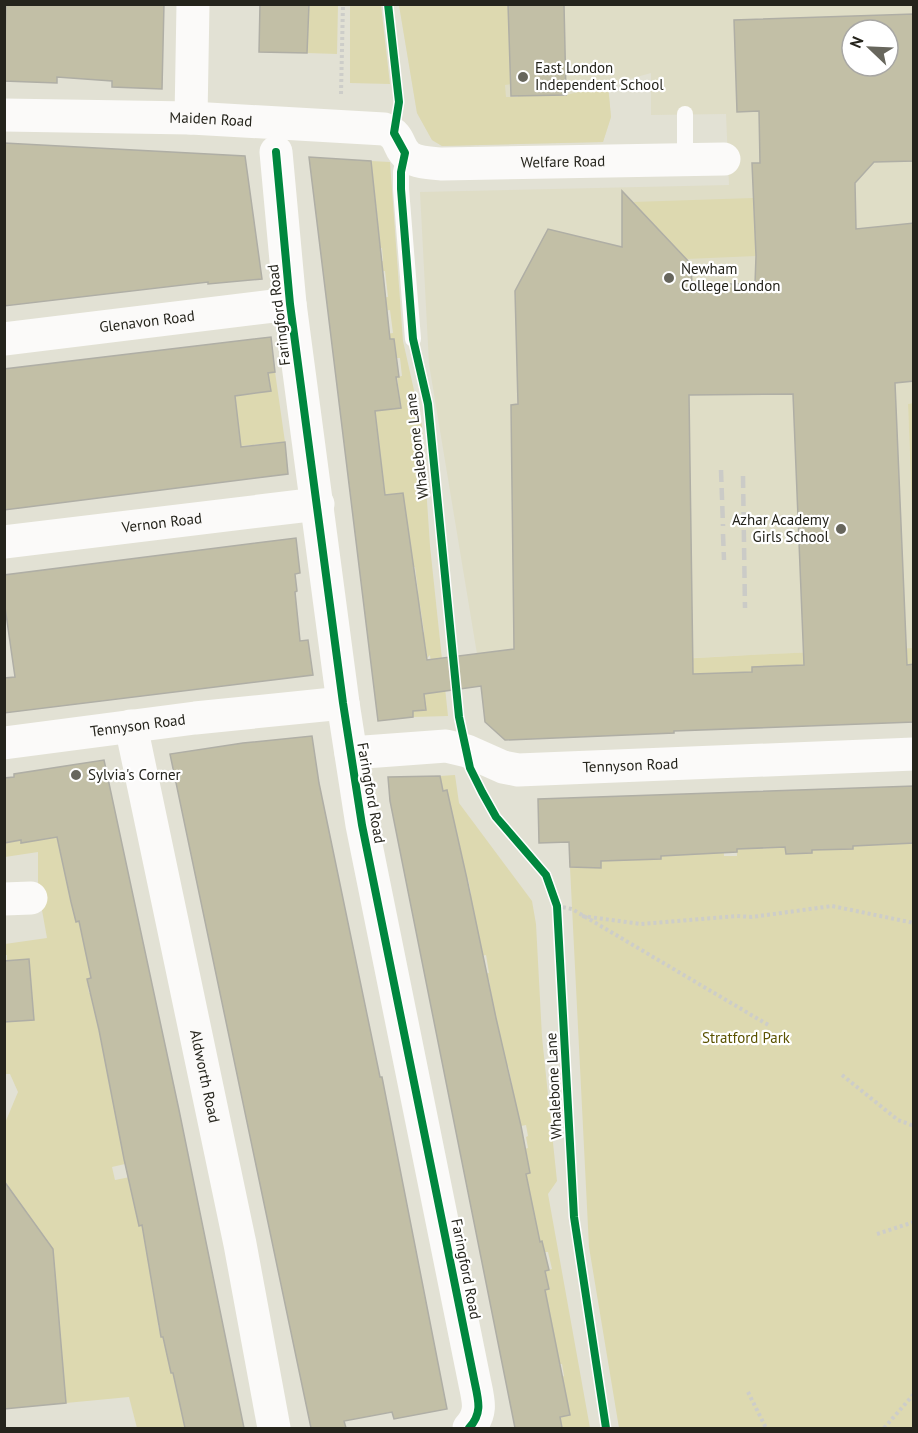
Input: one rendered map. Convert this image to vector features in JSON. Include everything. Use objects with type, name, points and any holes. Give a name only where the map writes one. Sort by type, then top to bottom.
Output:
[{"type":"street","points":[[191,118],[193,4]]},
{"type":"street","name":"Maiden Road","points":[[4,115],[191,118],[384,129],[393,133],[405,153]]},
{"type":"street","name":"Faringford Road","points":[[276,152],[291,304],[343,703],[362,825],[479,1403],[477,1419],[469,1428]]},
{"type":"street","name":"Welfare Road","points":[[405,153],[415,160],[442,165],[724,159]]},
{"type":"street","name":"Glenavon Road","points":[[4,339],[291,304]]},
{"type":"street","name":"Vernon Road","points":[[4,542],[318,504]]},
{"type":"street","name":"Tennyson Road","points":[[4,743],[131,726],[343,703]]},
{"type":"street","name":"Aldworth Road","points":[[131,726],[240,1244],[273,1428]]},
{"type":"street","name":"Tennyson Road","points":[[351,753],[446,746],[467,751],[503,767],[518,770],[914,754]]},
{"type":"lane","points":[[685,114],[685,160]]},
{"type":"lane","points":[[405,153],[401,172],[401,189],[413,339]]},
{"type":"path","points":[[340,127],[343,4]]},
{"type":"path","points":[[554,896],[558,918]]},
{"type":"path","points":[[557,906],[572,909],[770,1026]]},
{"type":"path","points":[[582,916],[641,924],[737,916],[752,917],[832,906],[914,923]]},
{"type":"path","points":[[842,1075],[897,1120],[914,1126]]},
{"type":"path","points":[[877,1234],[914,1222]]},
{"type":"path","points":[[748,1392],[766,1428]]},
{"type":"path","points":[[884,1428],[914,1394]]},
{"type":"shaded area","name":"Newham College London","points":[[399,5],[913,5],[914,403],[908,404],[913,545],[913,648],[496,668],[477,654],[429,364],[420,192],[729,185],[726,114],[651,115],[651,73],[608,85],[611,117],[603,142],[442,146],[432,140],[417,113]]},
{"type":"green space","points":[[309,5],[338,5],[337,54],[307,53]]},
{"type":"green space","points":[[350,5],[381,5],[390,84],[350,83]]},
{"type":"green space","name":"East London Independent School","points":[[399,5],[508,5],[511,84],[505,85],[506,97],[518,97],[518,84],[554,96],[608,85],[611,117],[603,142],[442,146],[432,140],[417,113]]},
{"type":"green space","points":[[371,161],[390,162],[403,341],[422,426],[430,546],[448,716],[413,717],[413,711],[425,710],[424,694],[435,692],[430,655],[427,658],[425,644],[405,646],[403,635],[424,632],[420,605],[400,608],[398,596],[418,592],[415,567],[395,570],[406,519],[403,494],[385,495],[375,411],[401,408],[397,377],[402,376],[400,358],[388,358],[365,337],[393,333],[390,310],[362,313],[361,300],[388,297],[385,271],[357,274],[356,264],[383,261],[382,248],[373,249],[351,226],[378,223]]},
{"type":"green space","points":[[753,198],[756,256],[686,259],[633,202]]},
{"type":"green space","points":[[8,368],[13,403],[231,379],[258,393],[270,391],[268,373],[275,372],[285,442],[241,446],[238,421],[24,472],[28,507],[5,510],[4,369]]},
{"type":"green space","points":[[913,403],[914,513],[912,513],[908,404]]},
{"type":"green space","points":[[913,648],[913,664],[753,680],[483,702],[479,670],[770,654]]},
{"type":"green space","points":[[455,775],[459,803],[532,901],[536,924],[542,1037],[557,1181],[548,1194],[590,1428],[562,1428],[561,1422],[550,1424],[541,1381],[564,1376],[562,1364],[559,1364],[544,1290],[548,1289],[545,1271],[552,1269],[548,1252],[545,1252],[542,1241],[514,1246],[538,1234],[535,1216],[527,1217],[515,1176],[530,1173],[527,1156],[497,1155],[528,1148],[526,1125],[491,1132],[498,1087],[512,1084],[508,1066],[505,1067],[467,1010],[493,1004],[489,980],[461,985],[460,979],[489,973],[486,955],[481,956],[471,899],[462,897],[471,894],[468,879],[464,879],[456,827],[452,827],[447,791],[423,795],[435,783],[441,782],[440,776]]},
{"type":"green space","name":"Stratford Park","points":[[598,798],[661,850],[685,855],[698,854],[723,842],[724,856],[737,856],[736,828],[746,827],[747,849],[773,848],[785,826],[786,854],[812,853],[812,824],[835,849],[853,848],[853,822],[913,843],[913,1428],[619,1428],[589,1247],[570,867],[601,868]]},
{"type":"green space","points":[[18,811],[21,842],[65,825],[59,847],[63,865],[92,859],[106,934],[83,939],[89,970],[117,972],[87,979],[89,993],[92,993],[135,1157],[124,1159],[125,1164],[112,1167],[115,1180],[130,1177],[139,1226],[169,1220],[145,1242],[155,1286],[152,1287],[155,1299],[184,1293],[162,1324],[158,1325],[161,1337],[192,1331],[165,1342],[171,1373],[200,1367],[193,1416],[196,1428],[137,1428],[129,1397],[66,1403],[53,1255],[44,1255],[42,1234],[10,1189],[5,1186],[5,1123],[18,1092],[10,1074],[5,1074],[5,1022],[34,1019],[29,959],[7,961],[5,944],[47,938],[38,888],[38,852],[5,857],[5,843],[16,841]]},
{"type":"building","points":[[6,4],[164,4],[162,89],[112,87],[112,81],[57,77],[57,83],[4,81]]},
{"type":"building","points":[[260,4],[309,4],[307,53],[259,52]]},
{"type":"building","points":[[508,4],[564,4],[566,95],[511,96]]},
{"type":"building","name":"Newham College London","points":[[914,14],[914,161],[874,162],[855,183],[856,229],[914,223],[914,381],[895,383],[907,665],[914,664],[914,722],[505,740],[485,722],[481,686],[424,694],[426,710],[413,711],[413,717],[378,721],[309,157],[371,161],[390,339],[394,339],[399,377],[396,377],[401,408],[375,411],[385,495],[403,493],[427,660],[514,649],[511,405],[518,404],[515,291],[548,229],[622,247],[622,191],[691,264],[692,284],[755,284],[752,163],[760,163],[759,111],[737,112],[734,20]],"holes":[[[793,394],[804,665],[752,667],[752,672],[693,674],[689,395]]]},
{"type":"building","points":[[4,143],[245,156],[262,279],[208,284],[208,282],[4,306]]},
{"type":"building","points":[[271,337],[275,372],[268,373],[271,391],[235,396],[241,447],[285,442],[288,474],[4,510],[4,369]]},
{"type":"building","points":[[296,538],[300,573],[295,574],[297,591],[295,592],[300,641],[308,640],[313,675],[4,713],[4,678],[15,677],[4,600],[4,575]]},
{"type":"building","points":[[312,736],[319,783],[380,1077],[382,1077],[447,1409],[394,1419],[392,1412],[344,1421],[346,1428],[311,1428],[170,754]]},
{"type":"building","points":[[104,760],[244,1428],[185,1428],[173,1373],[171,1373],[163,1337],[161,1337],[142,1225],[139,1226],[124,1159],[87,979],[91,978],[57,837],[21,843],[21,840],[4,843],[4,778],[14,777],[14,774]]},
{"type":"building","points":[[440,776],[443,791],[447,790],[467,879],[521,1126],[530,1173],[526,1174],[540,1242],[542,1241],[549,1270],[545,1271],[549,1289],[545,1290],[570,1415],[560,1417],[562,1428],[515,1428],[390,801],[388,777]]},
{"type":"building","points":[[914,786],[914,843],[853,846],[853,849],[812,850],[812,853],[786,854],[785,847],[737,849],[737,852],[661,856],[661,859],[601,861],[601,868],[570,867],[569,842],[539,843],[538,799]]},
{"type":"building","points":[[29,959],[34,1020],[4,1022],[4,961]]},
{"type":"building","points":[[4,1181],[53,1249],[66,1403],[4,1409]]},
{"type":"railway","points":[[721,470],[723,526]]},
{"type":"railway","points":[[743,476],[745,608]]},
{"type":"railway","points":[[723,534],[724,560]]},
{"type":"cycle path","name":"Whalebone Lane","points":[[388,4],[399,102],[394,133],[405,153],[401,172],[401,189],[413,339],[428,404],[459,717],[470,768],[482,792],[496,817],[546,875],[557,906],[574,1217],[606,1428]]},
{"type":"cycle path","points":[[276,152],[290,304],[343,703],[362,825],[478,1396],[478,1413],[469,1428]]},
{"type":"place","name":"East London Independent School","points":[[523,77]]},
{"type":"place","name":"Newham College London","points":[[669,278]]},
{"type":"place","name":"Azhar Academy Girls School","points":[[841,529]]},
{"type":"place","name":"Sylvia's Corner","points":[[76,775]]}]
